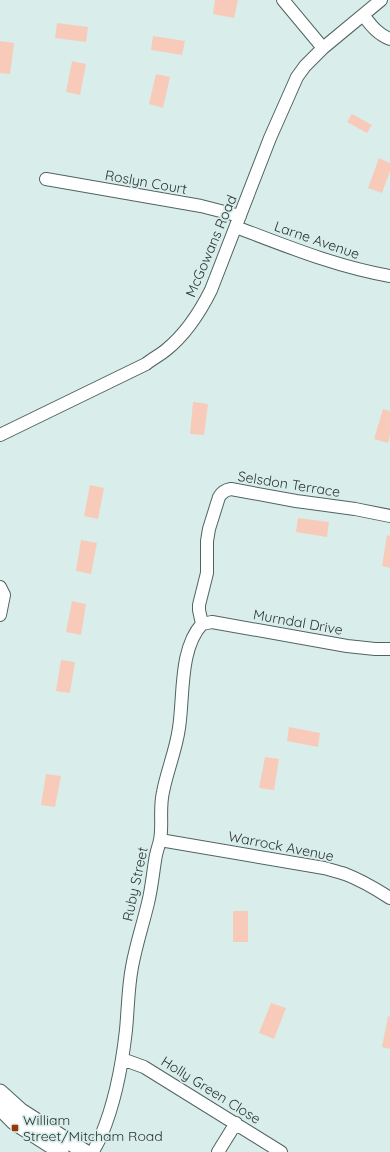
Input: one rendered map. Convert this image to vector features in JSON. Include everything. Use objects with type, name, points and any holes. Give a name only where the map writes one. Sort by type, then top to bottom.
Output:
[{"type":"main road","points":[[0,1092],[21,1110],[86,1152]]},
{"type":"main road","points":[[0,1108],[14,1122],[61,1152]]},
{"type":"street","points":[[283,0],[323,48]]},
{"type":"street","name":"McGowans Road","points":[[0,435],[146,364],[166,350],[180,337],[192,323],[211,290],[270,138],[297,78],[305,66],[323,48],[381,0]]},
{"type":"street","points":[[363,15],[381,36],[390,39]]},
{"type":"street","name":"Roslyn Court","points":[[46,179],[200,206],[238,221]]},
{"type":"street","name":"Larne Avenue","points":[[238,221],[322,258],[354,269],[390,276]]},
{"type":"street","name":"Selsdon Terrace","points":[[202,624],[199,605],[207,573],[208,535],[221,492],[231,489],[390,516]]},
{"type":"street","points":[[0,586],[4,595],[0,615]]},
{"type":"street","name":"Murndal Drive","points":[[202,624],[212,622],[347,646],[390,649]]},
{"type":"street","name":"Ruby Street","points":[[93,1152],[109,1113],[122,1059],[132,971],[139,935],[148,902],[160,840],[162,793],[179,729],[186,661],[194,634],[202,624]]},
{"type":"street","name":"Warrock Avenue","points":[[160,840],[324,868],[345,874],[361,881],[390,898]]},
{"type":"street","name":"Holly Green Close","points":[[122,1059],[144,1067],[281,1152]]},
{"type":"street","points":[[218,1152],[236,1123]]},
{"type":"shaded area","points":[[215,0],[238,0],[234,18],[213,14]]},
{"type":"shaded area","points":[[57,23],[88,27],[86,42],[55,38]]},
{"type":"shaded area","points":[[153,36],[185,41],[182,55],[151,50]]},
{"type":"shaded area","points":[[0,41],[14,43],[10,74],[0,73]]},
{"type":"shaded area","points":[[72,61],[86,64],[80,95],[66,92]]},
{"type":"shaded area","points":[[156,74],[170,77],[163,108],[149,104]]},
{"type":"shaded area","points":[[352,114],[372,125],[367,133],[347,122]]},
{"type":"shaded area","points":[[379,158],[390,163],[390,171],[382,193],[368,188]]},
{"type":"shaded area","points":[[193,402],[208,404],[204,435],[190,434]]},
{"type":"shaded area","points":[[383,409],[390,411],[390,435],[388,443],[374,439]]},
{"type":"shaded area","points":[[90,485],[104,488],[98,519],[84,516]]},
{"type":"shaded area","points":[[298,518],[329,522],[327,537],[296,532]]},
{"type":"shaded area","points":[[387,535],[390,536],[390,568],[382,566]]},
{"type":"shaded area","points":[[81,540],[97,543],[91,574],[76,571]]},
{"type":"shaded area","points":[[72,601],[86,604],[81,635],[66,632]]},
{"type":"shaded area","points":[[61,660],[75,662],[70,693],[56,691]]},
{"type":"shaded area","points":[[289,727],[320,733],[318,747],[287,741]]},
{"type":"shaded area","points":[[265,757],[279,759],[274,790],[259,788]]},
{"type":"shaded area","points":[[46,774],[61,776],[55,807],[41,805]]},
{"type":"shaded area","points":[[233,911],[248,911],[248,942],[233,942]]},
{"type":"shaded area","points":[[271,1003],[286,1008],[274,1039],[259,1033]]},
{"type":"shaded area","points":[[388,1016],[390,1017],[390,1049],[382,1047]]},
{"type":"place","name":"William Street/Mitcham Road","points":[[15,1128]]}]
